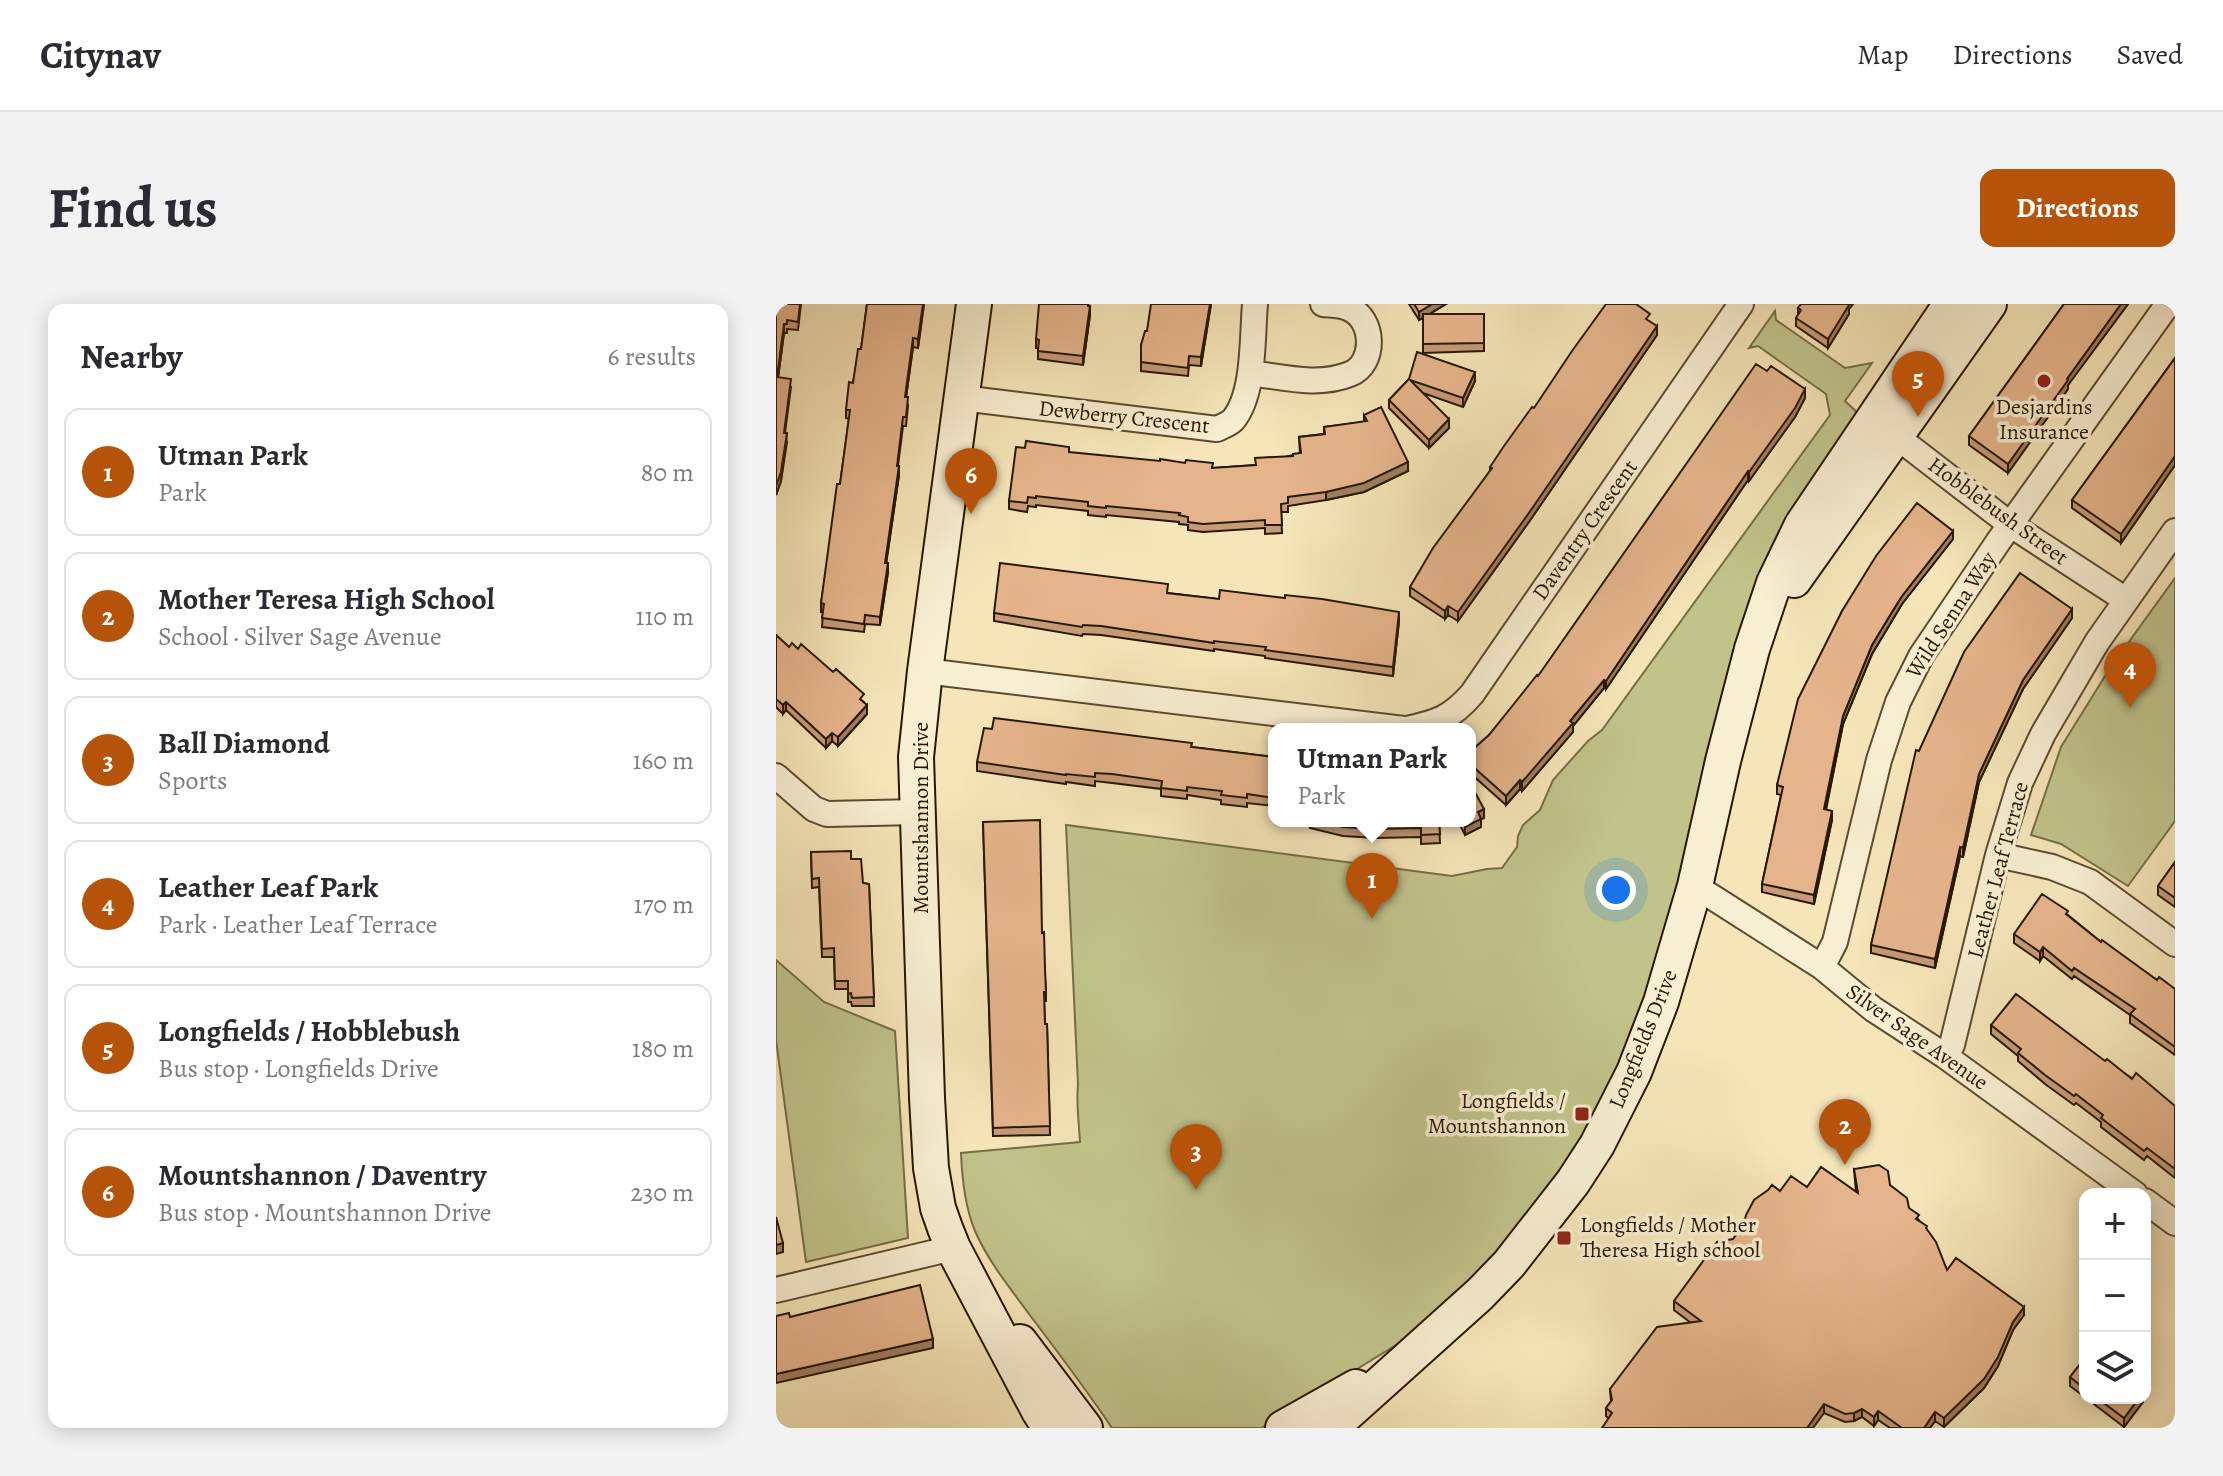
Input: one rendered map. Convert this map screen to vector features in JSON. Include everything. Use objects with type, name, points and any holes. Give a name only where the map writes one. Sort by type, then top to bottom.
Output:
[{"type":"street","name":"Mountshannon Drive","points":[[974,304],[916,757],[931,1168],[938,1208],[953,1248],[1050,1428]]},
{"type":"street","name":"Dewberry Crescent","points":[[962,398],[1217,429],[1232,422],[1244,402],[1250,373],[1255,304]]},
{"type":"street","points":[[1250,373],[1324,382],[1354,373],[1369,353],[1369,335],[1364,321],[1350,308],[1323,304]]},
{"type":"street","name":"Daventry Crescent","points":[[1434,723],[1457,710],[1472,694],[1741,304]]},
{"type":"street","name":"Longfields Drive","points":[[1331,1428],[1480,1294],[1509,1264],[1567,1191],[1597,1145],[1634,1072],[1665,988],[1695,886],[1752,649],[1884,427],[1951,304]]},
{"type":"street","name":"Longfields Drive","points":[[1884,427],[1989,304]]},
{"type":"street","name":"Wild Senna Way","points":[[1822,967],[1835,942],[1879,760],[1898,702],[1921,656],[2168,304]]},
{"type":"street","name":"Hobblebush Street","points":[[1884,427],[2011,525],[2126,600]]},
{"type":"street","name":"Leather Leaf Terrace","points":[[1945,1056],[1952,1045],[1998,855],[2020,783],[2043,734],[2097,642],[2175,531]]},
{"type":"street","name":"Daventry Crescent","points":[[925,671],[1356,723]]},
{"type":"street","points":[[776,776],[814,809],[827,814],[918,812]]},
{"type":"street","points":[[1998,855],[2052,867],[2090,882],[2175,944]]},
{"type":"street","name":"Silver Sage Avenue","points":[[1695,886],[1822,967],[1873,1009],[1945,1056],[2127,1188]]},
{"type":"street","points":[[2151,1205],[2175,1223]]},
{"type":"street","points":[[776,1290],[953,1248]]},
{"type":"street","name":"Mountshannon Drive","points":[[970,1279],[1065,1398],[1085,1428]]},
{"type":"street","name":"Longfields Drive","points":[[1283,1428],[1405,1360]]},
{"type":"green space","points":[[1775,311],[1776,320],[1845,368],[1872,363],[1845,401],[1860,415],[1790,521],[1656,986],[1592,1129],[1504,1248],[1401,1342],[1261,1428],[1112,1428],[986,1253],[966,1203],[962,1173],[961,1153],[1080,1142],[1066,825],[1452,876],[1502,868],[1517,847],[1523,825],[1540,810],[1553,780],[1602,730],[1830,415],[1826,394],[1758,346],[1749,348]]},
{"type":"green space","points":[[2175,578],[2175,821],[2128,886],[2061,844],[2031,835],[2061,747],[2110,668]]},
{"type":"green space","points":[[776,960],[824,1002],[895,1031],[908,1238],[806,1262],[776,1040]]},
{"type":"building","points":[[776,304],[800,304],[798,322],[787,320],[784,324],[777,377],[791,379],[784,433],[787,433],[776,486]]},
{"type":"building","points":[[867,304],[923,304],[918,339],[913,338],[880,617],[865,615],[864,624],[822,618],[824,604],[821,603],[850,410],[846,410],[849,382],[853,383],[858,349],[861,349]]},
{"type":"building","points":[[1039,304],[1090,306],[1083,356],[1038,351]]},
{"type":"building","points":[[1151,304],[1210,304],[1201,357],[1189,356],[1188,368],[1141,362],[1141,345],[1147,331]]},
{"type":"building","points":[[1414,304],[1432,304],[1419,312]]},
{"type":"building","points":[[1606,304],[1636,304],[1650,314],[1646,319],[1657,326],[1458,612],[1448,606],[1445,611],[1410,587],[1433,548]]},
{"type":"building","points":[[1801,304],[1849,305],[1828,339],[1796,318]]},
{"type":"building","points":[[2064,304],[2121,304],[2008,464],[1969,436]]},
{"type":"building","points":[[1423,314],[1484,314],[1484,343],[1423,344]]},
{"type":"building","points":[[1417,352],[1475,372],[1463,398],[1410,380],[1449,419],[1429,440],[1389,400],[1409,379]]},
{"type":"building","points":[[2175,358],[2175,456],[2121,534],[2072,500]]},
{"type":"building","points":[[1756,364],[1767,371],[1771,366],[1805,389],[1795,408],[1748,471],[1606,681],[1522,782],[1520,780],[1506,796],[1476,769],[1476,747],[1538,676]]},
{"type":"building","points":[[1381,407],[1408,462],[1364,483],[1288,497],[1288,503],[1281,504],[1282,525],[1265,525],[1265,520],[1203,524],[1188,522],[1188,517],[1180,513],[1088,506],[1088,502],[1036,496],[1028,497],[1027,503],[1009,501],[1016,447],[1025,448],[1026,441],[1069,447],[1069,452],[1213,463],[1212,468],[1256,465],[1255,458],[1301,453],[1299,437],[1325,434],[1324,427],[1367,421],[1364,415]]},
{"type":"building","points":[[1917,503],[1953,531],[1902,596],[1872,645],[1843,716],[1824,809],[1832,811],[1814,895],[1762,884],[1783,787],[1777,785],[1798,699],[1842,611],[1876,556]]},
{"type":"building","points":[[1000,563],[1168,584],[1167,593],[1219,599],[1220,590],[1285,598],[1285,595],[1399,612],[1393,667],[1265,650],[1266,647],[1214,643],[1101,626],[1082,627],[994,613]]},
{"type":"building","points":[[2020,573],[2072,609],[2023,680],[1979,774],[1935,959],[1871,945],[1916,750],[1919,751],[1964,652]]},
{"type":"building","points":[[776,635],[789,647],[792,643],[798,649],[801,644],[864,694],[860,699],[867,705],[838,737],[832,733],[826,739],[786,702],[783,705],[776,699]]},
{"type":"building","points":[[994,718],[1192,743],[1191,747],[1268,756],[1268,797],[1221,795],[1222,791],[1187,787],[1187,791],[1161,788],[1162,781],[1112,774],[1095,773],[1095,777],[1066,775],[977,762],[984,728],[992,729]]},
{"type":"building","points":[[1476,794],[1484,809],[1478,812],[1481,819],[1476,822]]},
{"type":"building","points":[[1040,820],[1050,1126],[993,1128],[983,822]]},
{"type":"building","points":[[1343,827],[1439,827],[1440,834],[1421,835],[1421,828]]},
{"type":"building","points":[[851,851],[851,859],[861,859],[863,883],[869,884],[874,997],[852,998],[851,993],[848,994],[848,981],[835,981],[834,948],[822,949],[819,878],[812,879],[811,852]]},
{"type":"building","points":[[2175,862],[2175,898],[2158,886]]},
{"type":"building","points":[[2042,894],[2068,911],[2066,914],[2101,942],[2175,989],[2175,1047],[2130,1014],[2135,1009],[2074,968],[2072,971],[2043,947],[2040,952],[2014,934]]},
{"type":"building","points":[[2016,994],[2132,1079],[2136,1073],[2175,1106],[2175,1169],[2147,1148],[2144,1151],[2076,1094],[2074,1096],[2045,1075],[2018,1053],[2021,1049],[1991,1025]]},
{"type":"building","points":[[1879,1165],[1888,1171],[1890,1185],[1907,1198],[1909,1208],[1919,1215],[1916,1219],[1927,1226],[1947,1270],[1956,1258],[2024,1307],[1984,1379],[1944,1418],[1935,1412],[1924,1428],[1902,1428],[1878,1411],[1874,1417],[1862,1409],[1845,1414],[1824,1404],[1807,1428],[1602,1428],[1612,1413],[1606,1408],[1612,1400],[1610,1389],[1657,1327],[1701,1321],[1674,1301],[1717,1242],[1733,1239],[1754,1200],[1772,1185],[1780,1191],[1791,1176],[1807,1187],[1821,1167],[1858,1193],[1854,1169]]},
{"type":"building","points":[[776,1217],[783,1243],[776,1245]]},
{"type":"building","points":[[920,1285],[933,1339],[776,1374],[776,1316],[789,1313],[790,1317]]},
{"type":"building","points":[[2079,1366],[2079,1384],[2070,1377]]},
{"type":"building","points":[[2105,1404],[2134,1404],[2124,1418]]},
{"type":"place","name":"Desjardins Insurance","points":[[2044,381]]},
{"type":"place","name":"Longfields / Hobblebush","points":[[1918,417]]},
{"type":"place","name":"Mountshannon / Daventry","points":[[971,514]]},
{"type":"place","name":"Leather Leaf Park","points":[[2130,708]]},
{"type":"place","name":"Utman Park","points":[[1372,919]]},
{"type":"place","name":"Longfields / Mountshannon","points":[[1582,1114]]},
{"type":"place","name":"Mother Teresa High School","points":[[1845,1165]]},
{"type":"place","name":"Ball Diamond","points":[[1196,1190]]},
{"type":"place","name":"Longfields / Mother Theresa High school","points":[[1564,1238]]}]
